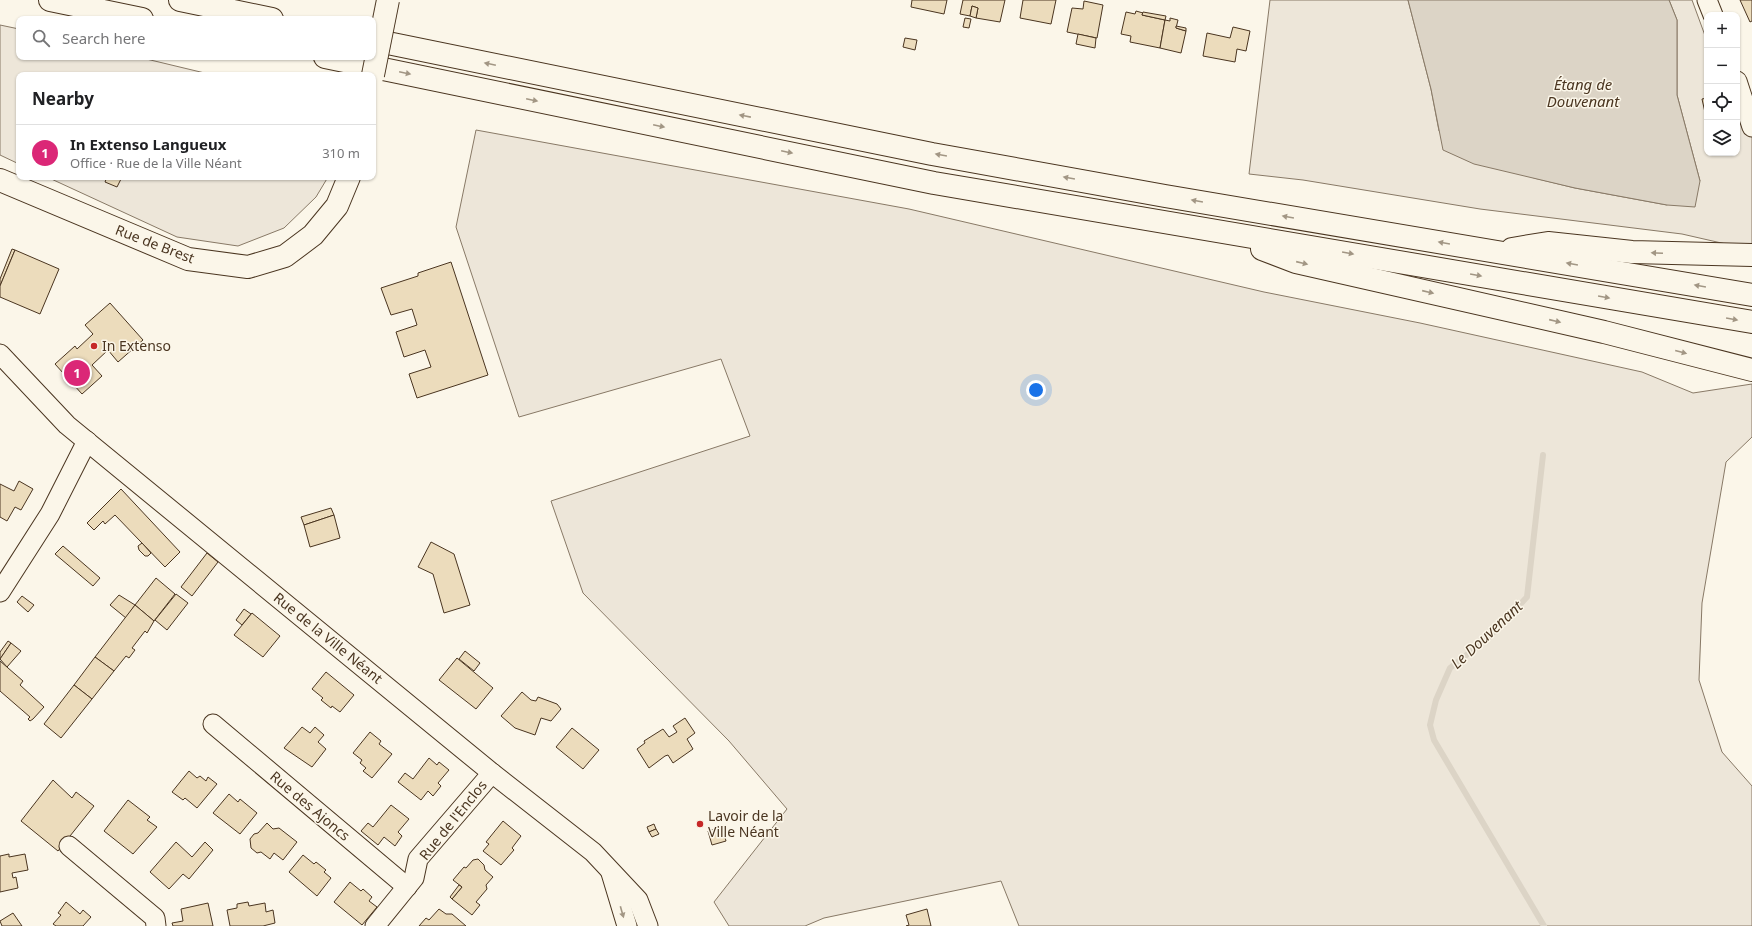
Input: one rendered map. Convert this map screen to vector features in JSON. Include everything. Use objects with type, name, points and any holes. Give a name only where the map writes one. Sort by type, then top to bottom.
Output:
[{"type":"main road","points":[[50,0],[127,16]]},
{"type":"main road","points":[[180,0],[257,16]]},
{"type":"main road","points":[[374,72],[388,0]]},
{"type":"main road","points":[[376,41],[932,154],[1172,197],[1752,295]]},
{"type":"main road","points":[[340,60],[934,183],[1752,322]]},
{"type":"main road","name":"Rue de Brest","points":[[0,180],[188,259],[248,267],[285,256],[313,235],[337,206],[348,180]]},
{"type":"main road","points":[[1212,230],[1296,262],[1604,332],[1752,370]]},
{"type":"main road","points":[[1496,252],[1548,243],[1632,252],[1752,255]]},
{"type":"street","points":[[1706,0],[1711,12]]},
{"type":"street","points":[[1738,84],[1752,127]]},
{"type":"street","name":"Rue de la Ville Néant","points":[[0,354],[67,425],[492,773],[593,852],[638,900],[648,926]]},
{"type":"street","points":[[0,592],[50,514],[87,441]]},
{"type":"street","name":"Rue des Ajoncs","points":[[212,724],[406,887]]},
{"type":"street","name":"Rue de l'Enclos","points":[[375,926],[414,878],[418,859],[492,773]]},
{"type":"street","points":[[69,846],[155,918],[156,926]]},
{"type":"street","points":[[610,870],[627,926]]},
{"type":"shaded area","points":[[1270,0],[1408,0],[1431,89],[1439,131],[1534,178],[1575,188],[1667,205],[1700,181],[1677,95],[1677,20],[1669,0],[1692,0],[1704,33],[1704,156],[1740,156],[1740,117],[1752,111],[1752,250],[1682,234],[1480,209],[1303,180],[1249,174]]},
{"type":"shaded area","points":[[0,25],[16,28],[16,60],[150,60],[200,72],[16,72],[16,163],[0,155]]},
{"type":"shaded area","points":[[476,130],[909,209],[1264,292],[1420,323],[1642,372],[1693,393],[1752,384],[1752,437],[1726,462],[1702,603],[1699,680],[1722,752],[1752,786],[1752,926],[1019,926],[1001,881],[824,918],[805,926],[729,926],[714,902],[787,809],[729,741],[583,593],[551,501],[750,436],[721,359],[519,417],[456,227]]},
{"type":"shaded area","points":[[54,180],[326,180],[316,197],[284,228],[238,246],[177,237]]},
{"type":"water","name":"Étang de Douvenant","points":[[1408,0],[1669,0],[1677,20],[1677,95],[1700,181],[1695,207],[1667,205],[1575,188],[1474,164],[1443,150],[1431,89]]},
{"type":"building","points":[[912,0],[947,0],[944,14],[911,7]]},
{"type":"building","points":[[963,0],[1005,0],[1000,22],[976,18],[978,8],[972,6],[970,16],[960,14]]},
{"type":"building","points":[[1023,0],[1056,0],[1051,24],[1020,18]]},
{"type":"building","points":[[1740,0],[1752,0],[1752,21],[1750,22]]},
{"type":"building","points":[[1084,1],[1103,5],[1097,38],[1067,32],[1072,8],[1083,9]]},
{"type":"building","points":[[972,6],[978,8],[976,18],[970,16]]},
{"type":"building","points":[[1136,11],[1143,13],[1142,15],[1165,20],[1160,48],[1130,42],[1131,36],[1121,34],[1126,12],[1135,14]]},
{"type":"building","points":[[1143,12],[1166,16],[1165,20],[1142,15]]},
{"type":"building","points":[[965,18],[971,19],[969,28],[963,27]]},
{"type":"building","points":[[1170,18],[1178,20],[1176,28],[1186,31],[1181,53],[1160,48],[1165,20],[1170,21]]},
{"type":"building","points":[[1176,26],[1186,28],[1186,31],[1176,28]]},
{"type":"building","points":[[1233,27],[1250,31],[1246,51],[1237,49],[1235,62],[1203,56],[1207,33],[1230,38]]},
{"type":"building","points":[[1078,34],[1096,38],[1095,48],[1076,44]]},
{"type":"building","points":[[905,38],[917,40],[915,50],[903,47]]},
{"type":"building","points":[[106,180],[120,180],[117,187],[105,182]]},
{"type":"building","points":[[12,249],[15,250],[0,286],[0,279]]},
{"type":"building","points":[[15,250],[59,269],[40,314],[0,297],[0,286]]},
{"type":"building","points":[[451,262],[488,375],[417,398],[409,374],[431,367],[425,350],[404,357],[396,332],[417,325],[412,309],[391,315],[381,288],[418,276],[418,273]]},
{"type":"building","points":[[110,303],[143,340],[118,362],[108,350],[92,365],[102,376],[82,394],[55,364],[75,346],[77,349],[93,334],[85,325]]},
{"type":"building","points":[[19,481],[33,489],[21,510],[15,507],[7,521],[0,517],[0,484],[14,491]]},
{"type":"building","points":[[121,489],[180,552],[165,567],[115,515],[105,524],[103,521],[94,530],[87,523]]},
{"type":"building","points":[[331,508],[334,515],[304,525],[301,517]]},
{"type":"building","points":[[334,515],[340,538],[310,547],[304,525]]},
{"type":"building","points":[[431,542],[454,554],[470,605],[444,613],[433,574],[418,567]]},
{"type":"building","points":[[142,543],[151,553],[148,556],[145,556],[139,550],[138,546]]},
{"type":"building","points":[[63,546],[100,578],[93,586],[55,554]]},
{"type":"building","points":[[207,553],[218,562],[192,596],[181,587]]},
{"type":"building","points":[[156,578],[175,594],[154,621],[135,605]]},
{"type":"building","points":[[176,594],[188,603],[167,630],[155,620]]},
{"type":"building","points":[[119,595],[135,605],[126,618],[110,605]]},
{"type":"building","points":[[22,596],[34,605],[28,612],[17,602]]},
{"type":"building","points":[[135,605],[154,621],[147,633],[145,631],[132,648],[135,650],[129,658],[126,656],[114,671],[95,657]]},
{"type":"building","points":[[244,609],[251,614],[242,625],[236,620]]},
{"type":"building","points":[[252,613],[280,636],[263,657],[234,635]]},
{"type":"building","points":[[8,641],[11,643],[0,659],[0,652]]},
{"type":"building","points":[[11,643],[21,651],[7,667],[0,659]]},
{"type":"building","points":[[465,651],[480,663],[474,671],[459,659]]},
{"type":"building","points":[[95,657],[114,671],[92,699],[74,685]]},
{"type":"building","points":[[457,658],[493,688],[476,709],[439,680]]},
{"type":"building","points":[[0,661],[23,681],[20,685],[44,707],[30,721],[28,719],[30,717],[0,691]]},
{"type":"building","points":[[326,672],[354,695],[340,712],[332,706],[331,708],[321,700],[323,698],[312,689]]},
{"type":"building","points":[[74,685],[92,699],[61,738],[44,724]]},
{"type":"building","points":[[522,692],[531,700],[536,701],[538,697],[557,704],[561,709],[551,721],[541,718],[535,735],[515,728],[501,716]]},
{"type":"building","points":[[685,718],[695,733],[687,739],[693,749],[673,763],[668,755],[649,768],[637,749],[645,743],[644,741],[663,729],[669,737],[677,732],[673,726]]},
{"type":"building","points":[[302,727],[310,733],[315,727],[324,735],[318,742],[326,749],[312,767],[284,748]]},
{"type":"building","points":[[572,728],[599,750],[583,769],[556,747]]},
{"type":"building","points":[[370,732],[381,741],[379,744],[392,754],[372,778],[363,771],[366,768],[360,763],[362,760],[353,753]]},
{"type":"building","points":[[429,758],[437,765],[439,762],[449,770],[438,783],[441,786],[433,796],[428,791],[421,800],[398,782],[405,773],[413,779]]},
{"type":"building","points":[[189,771],[197,778],[200,776],[206,781],[208,777],[217,784],[197,808],[185,798],[183,800],[172,792]]},
{"type":"building","points":[[53,780],[72,798],[76,792],[94,806],[58,851],[21,821]]},
{"type":"building","points":[[229,794],[238,802],[240,799],[257,813],[240,834],[213,813]]},
{"type":"building","points":[[128,800],[150,817],[147,820],[157,827],[133,854],[104,831]]},
{"type":"building","points":[[391,805],[409,819],[398,832],[402,836],[395,846],[384,837],[378,845],[361,831],[368,823],[373,827]]},
{"type":"building","points":[[503,821],[521,836],[512,848],[514,850],[501,865],[483,851],[489,844],[486,842]]},
{"type":"building","points":[[267,823],[273,829],[279,828],[297,842],[283,860],[274,853],[270,859],[261,852],[257,853],[251,848],[250,839]]},
{"type":"building","points":[[654,824],[656,829],[649,832],[647,827]]},
{"type":"building","points":[[722,827],[726,841],[712,845],[708,831]]},
{"type":"building","points":[[656,829],[659,834],[652,837],[649,832]]},
{"type":"building","points":[[176,842],[192,857],[205,842],[213,850],[189,879],[183,874],[169,889],[150,872]]},
{"type":"building","points":[[9,854],[9,857],[25,854],[28,870],[12,873],[13,878],[16,877],[18,888],[0,892],[0,856]]},
{"type":"building","points":[[303,855],[314,864],[316,862],[326,870],[324,872],[331,878],[317,896],[289,872]]},
{"type":"building","points":[[478,859],[484,865],[485,870],[493,877],[486,885],[487,889],[476,902],[480,905],[472,915],[452,899],[462,887],[453,880],[464,867],[466,868],[473,860]]},
{"type":"building","points":[[350,882],[361,891],[363,889],[372,897],[369,901],[377,907],[362,925],[334,902]]},
{"type":"building","points":[[459,885],[462,887],[452,899],[450,897]]},
{"type":"building","points":[[66,902],[80,914],[83,910],[91,917],[83,926],[56,926],[53,924],[61,915],[58,913]]},
{"type":"building","points":[[248,902],[249,906],[265,903],[266,912],[273,910],[275,923],[263,926],[230,926],[227,910],[237,908],[237,904]]},
{"type":"building","points":[[208,903],[213,926],[173,926],[172,923],[183,921],[181,909]]},
{"type":"building","points":[[439,909],[446,914],[452,914],[466,926],[419,926],[426,918],[429,920]]},
{"type":"building","points":[[927,909],[931,926],[906,926],[909,925],[906,915]]},
{"type":"building","points":[[13,913],[22,926],[2,926],[0,921]]},
{"type":"waterway","name":"Le Douvenant","points":[[1543,455],[1527,597],[1488,638],[1450,668],[1436,700],[1430,725],[1434,740],[1544,926]]},
{"type":"place","name":"In Extenso","points":[[94,346]]},
{"type":"place","name":"In Extenso Langueux","points":[[77,373]]},
{"type":"place","name":"Lavoir de la Ville Néant","points":[[700,824]]}]
